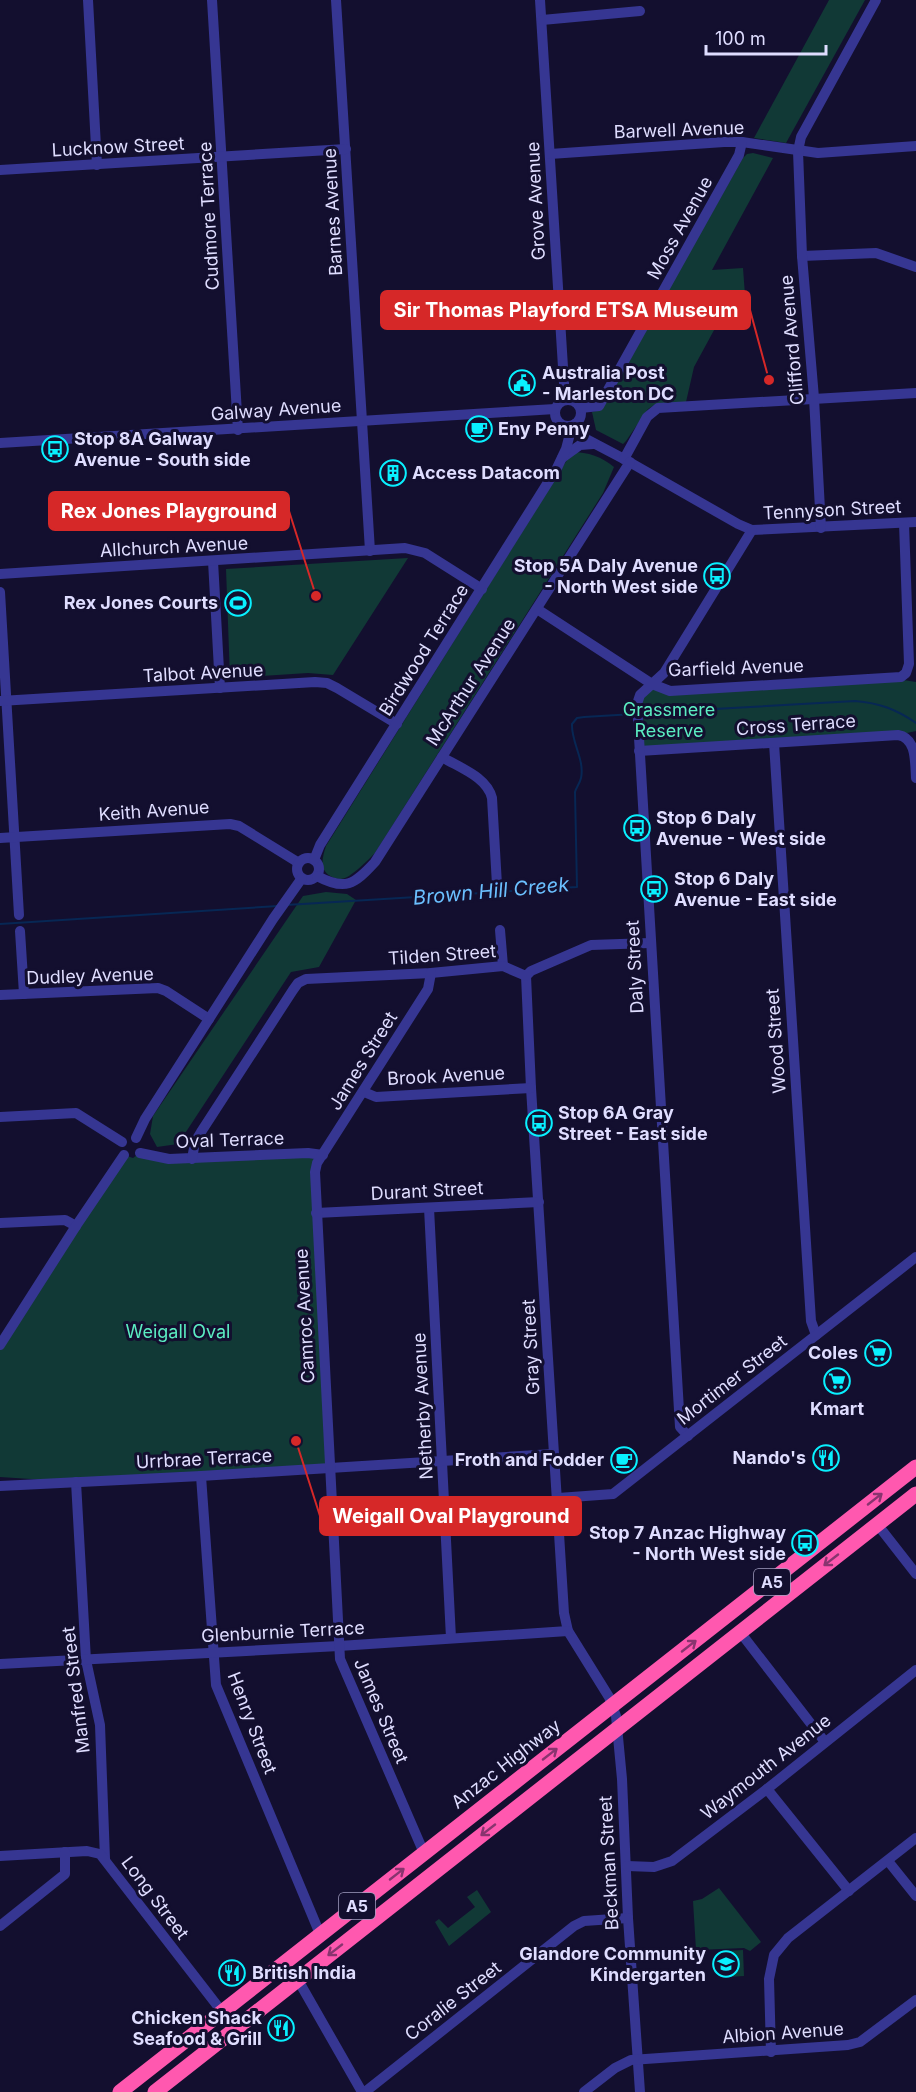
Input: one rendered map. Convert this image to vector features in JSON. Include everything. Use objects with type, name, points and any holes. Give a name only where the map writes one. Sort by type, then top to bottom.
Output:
[{"type":"highway","name":"Anzac Highway","points":[[120,2092],[916,1467]]},
{"type":"highway","name":"A5","points":[[155,2092],[916,1494]]},
{"type":"highway","points":[[844,1524],[855,1527],[869,1523],[877,1524]]},
{"type":"highway","points":[[768,1584],[786,1584],[791,1591]]},
{"type":"highway","points":[[668,1662],[682,1678]]},
{"type":"highway","points":[[498,1795],[516,1797],[521,1805]]},
{"type":"highway","points":[[361,1903],[375,1919]]},
{"type":"highway","points":[[185,2042],[197,2058]]},
{"type":"street","points":[[88,0],[97,165]]},
{"type":"street","name":"Cudmore Terrace","points":[[212,0],[238,430]]},
{"type":"street","name":"Barnes Avenue","points":[[336,0],[370,551]]},
{"type":"street","name":"Grove Avenue","points":[[540,0],[565,399]]},
{"type":"street","points":[[798,151],[801,137],[876,0]]},
{"type":"street","points":[[542,20],[640,12]]},
{"type":"street","name":"Barwell Avenue","points":[[550,154],[742,142],[818,153],[916,146]]},
{"type":"street","name":"Moss Avenue","points":[[574,420],[599,406],[739,155],[742,142]]},
{"type":"street","name":"Lucknow Street","points":[[0,170],[346,149]]},
{"type":"street","name":"Clifford Avenue","points":[[798,151],[802,256],[814,398],[821,528]]},
{"type":"street","points":[[802,256],[876,253],[916,267]]},
{"type":"street","points":[[814,398],[916,393]]},
{"type":"street","name":"McArthur Avenue","points":[[317,876],[334,885],[348,884],[375,862],[537,609],[627,460],[647,417],[658,408],[814,398]]},
{"type":"street","points":[[565,399],[575,401],[574,420],[555,416],[555,410],[565,399]]},
{"type":"street","name":"Galway Avenue","points":[[0,443],[555,410]]},
{"type":"street","name":"Tennyson Street","points":[[574,420],[586,439],[594,444],[752,530],[916,522]]},
{"type":"street","name":"Tennyson Street","points":[[574,420],[627,460]]},
{"type":"street","name":"Birdwood Terrace","points":[[314,860],[320,844],[562,459],[574,420]]},
{"type":"street","points":[[562,459],[580,445],[594,444]]},
{"type":"street","points":[[904,523],[913,664]]},
{"type":"street","name":"Daly Street","points":[[688,1436],[680,1426],[637,704],[640,695],[664,673],[752,530]]},
{"type":"street","name":"Allchurch Avenue","points":[[0,574],[405,548],[425,554],[482,589]]},
{"type":"street","points":[[213,561],[220,688]]},
{"type":"street","points":[[0,592],[3,701],[19,915]]},
{"type":"street","name":"Garfield Avenue","points":[[537,609],[652,684],[670,690],[901,677],[913,664]]},
{"type":"street","name":"Talbot Avenue","points":[[3,701],[327,683],[397,724]]},
{"type":"street","name":"Cross Terrace","points":[[639,751],[898,735],[907,736],[914,746],[916,778]]},
{"type":"street","name":"Wood Street","points":[[774,743],[810,1321],[816,1335]]},
{"type":"street","points":[[442,757],[484,782],[490,789],[497,885]]},
{"type":"street","name":"Keith Avenue","points":[[0,838],[230,824],[239,826],[299,863]]},
{"type":"street","points":[[309,859],[314,860],[319,866],[317,876],[307,880],[302,878],[297,869],[299,863],[309,859]]},
{"type":"street","points":[[136,1138],[145,1119],[273,919],[302,878]]},
{"type":"street","points":[[500,930],[503,966]]},
{"type":"street","points":[[20,931],[24,994]]},
{"type":"street","points":[[526,976],[531,971],[591,945],[650,943]]},
{"type":"street","name":"Tilden Street","points":[[192,1159],[195,1142],[298,983],[306,979],[322,977],[431,974],[503,966],[526,976]]},
{"type":"street","name":"James Street","points":[[320,1159],[428,989],[431,974]]},
{"type":"street","name":"Gray Street","points":[[526,976],[564,1613],[568,1631],[608,1694],[612,1705]]},
{"type":"street","name":"Dudley Avenue","points":[[0,995],[158,988],[209,1019]]},
{"type":"street","name":"Brook Avenue","points":[[364,1092],[376,1096],[531,1088]]},
{"type":"street","points":[[0,1117],[76,1113],[122,1142]]},
{"type":"street","points":[[128,1137],[136,1138],[141,1144],[140,1153],[133,1158],[124,1155],[120,1148],[122,1142],[128,1137]]},
{"type":"street","name":"Oval Terrace","points":[[140,1153],[162,1158],[192,1159],[308,1153],[320,1159]]},
{"type":"street","points":[[0,1345],[124,1155]]},
{"type":"street","name":"Camroc Avenue","points":[[320,1159],[315,1172],[316,1212],[329,1468]]},
{"type":"street","name":"Durant Street","points":[[316,1212],[539,1202]]},
{"type":"street","name":"Netherby Avenue","points":[[429,1208],[451,1638]]},
{"type":"street","points":[[0,1223],[65,1220],[76,1226]]},
{"type":"street","name":"Mortimer Street","points":[[558,1498],[613,1494],[916,1257]]},
{"type":"street","name":"Urrbrae Terrace","points":[[0,1486],[554,1454]]},
{"type":"street","name":"James Street","points":[[329,1468],[340,1659],[424,1853]]},
{"type":"street","name":"Henry Street","points":[[201,1476],[216,1685],[320,1934]]},
{"type":"street","name":"Manfred Street","points":[[76,1482],[86,1660],[100,1725],[105,1859]]},
{"type":"street","points":[[877,1524],[916,1574]]},
{"type":"street","name":"Glenburnie Terrace","points":[[0,1664],[568,1631]]},
{"type":"street","points":[[740,1632],[825,1742]]},
{"type":"street","name":"Waymouth Avenue","points":[[627,1866],[654,1866],[672,1861],[767,1789],[916,1670]]},
{"type":"street","name":"Beckman Street","points":[[612,1705],[618,1728],[640,2092]]},
{"type":"street","points":[[767,1789],[849,1891]]},
{"type":"street","points":[[771,2052],[769,1979],[774,1955],[789,1938],[916,1838]]},
{"type":"street","points":[[0,1926],[65,1874],[65,1852]]},
{"type":"street","name":"Long Street","points":[[0,1856],[94,1852],[105,1859],[223,2013]]},
{"type":"street","points":[[888,1861],[916,1896]]},
{"type":"street","name":"Coralie Street","points":[[363,2092],[574,1926],[584,1921],[628,1918]]},
{"type":"street","points":[[298,1980],[363,2092]]},
{"type":"street","name":"Albion Avenue","points":[[637,2059],[771,2052],[848,2045],[860,2042],[916,2000]]},
{"type":"street","points":[[584,2092],[615,2068],[637,2059]]},
{"type":"green space","points":[[829,0],[865,0],[786,143],[754,138]]},
{"type":"green space","points":[[753,153],[773,158],[712,270],[743,268],[745,295],[732,297],[694,367],[686,402],[656,404],[648,409],[623,444],[596,430],[592,412],[600,410],[743,158]]},
{"type":"green space","points":[[572,452],[594,456],[614,467],[603,493],[375,853],[347,877],[339,879],[330,876],[323,865],[326,846]]},
{"type":"green space","points":[[408,558],[333,675],[308,673],[230,678],[226,569]]},
{"type":"green space","name":"Grassmere Reserve","points":[[891,678],[916,682],[916,731],[898,735],[639,751],[638,700],[652,684],[670,691]]},
{"type":"green space","points":[[326,892],[347,894],[356,900],[319,967],[291,972],[178,1144],[157,1147],[150,1134],[153,1116],[303,896]]},
{"type":"green space","name":"Weigall Oval","points":[[140,1153],[169,1159],[315,1154],[329,1468],[76,1482],[0,1477],[0,1345],[124,1155],[133,1158]]},
{"type":"green space","points":[[719,1888],[761,1942],[750,1951],[744,1948],[696,1950],[693,1901],[702,1899]]},
{"type":"green space","points":[[477,1890],[491,1912],[449,1946],[435,1922],[439,1919],[448,1928],[475,1907],[467,1897]]},
{"type":"green space","points":[[743,1950],[744,1976],[728,1977],[726,1951]]},
{"type":"waterway","name":"Brown Hill Creek","points":[[642,713],[855,701],[887,708],[916,723]]},
{"type":"waterway","name":"Brown Hill Creek","points":[[286,905],[577,887],[575,792],[582,771],[572,724],[577,718],[634,714]]},
{"type":"waterway","name":"Brown Hill Creek","points":[[0,924],[278,906]]},
{"type":"place","name":"Sir Thomas Playford ETSA Museum","points":[[769,380]]},
{"type":"place","name":"Australia Post - Marleston DC","points":[[522,383]]},
{"type":"place","name":"Eny Penny","points":[[479,429]]},
{"type":"place","name":"Stop 8A Galway Avenue - South side","points":[[55,449]]},
{"type":"place","name":"Access Datacom","points":[[393,473]]},
{"type":"place","name":"Stop 5A Daly Avenue - North West side","points":[[717,576]]},
{"type":"place","name":"Rex Jones Playground","points":[[316,596]]},
{"type":"place","name":"Rex Jones Courts","points":[[238,603]]},
{"type":"place","name":"Stop 6 Daly Avenue - West side","points":[[637,828]]},
{"type":"place","name":"Stop 6 Daly Avenue - East side","points":[[654,889]]},
{"type":"place","name":"Stop 6A Gray Street - East side","points":[[539,1123]]},
{"type":"place","name":"Coles","points":[[878,1353]]},
{"type":"place","name":"Kmart","points":[[837,1381]]},
{"type":"place","name":"Weigall Oval Playground","points":[[296,1441]]},
{"type":"place","name":"Nando's","points":[[826,1458]]},
{"type":"place","name":"Froth and Fodder","points":[[624,1460]]},
{"type":"place","name":"Stop 7 Anzac Highway - North West side","points":[[805,1543]]},
{"type":"place","name":"Glandore Community Kindergarten","points":[[726,1964]]},
{"type":"place","name":"British India","points":[[232,1973]]},
{"type":"place","name":"Chicken Shack Seafood & Grill","points":[[281,2028]]}]
